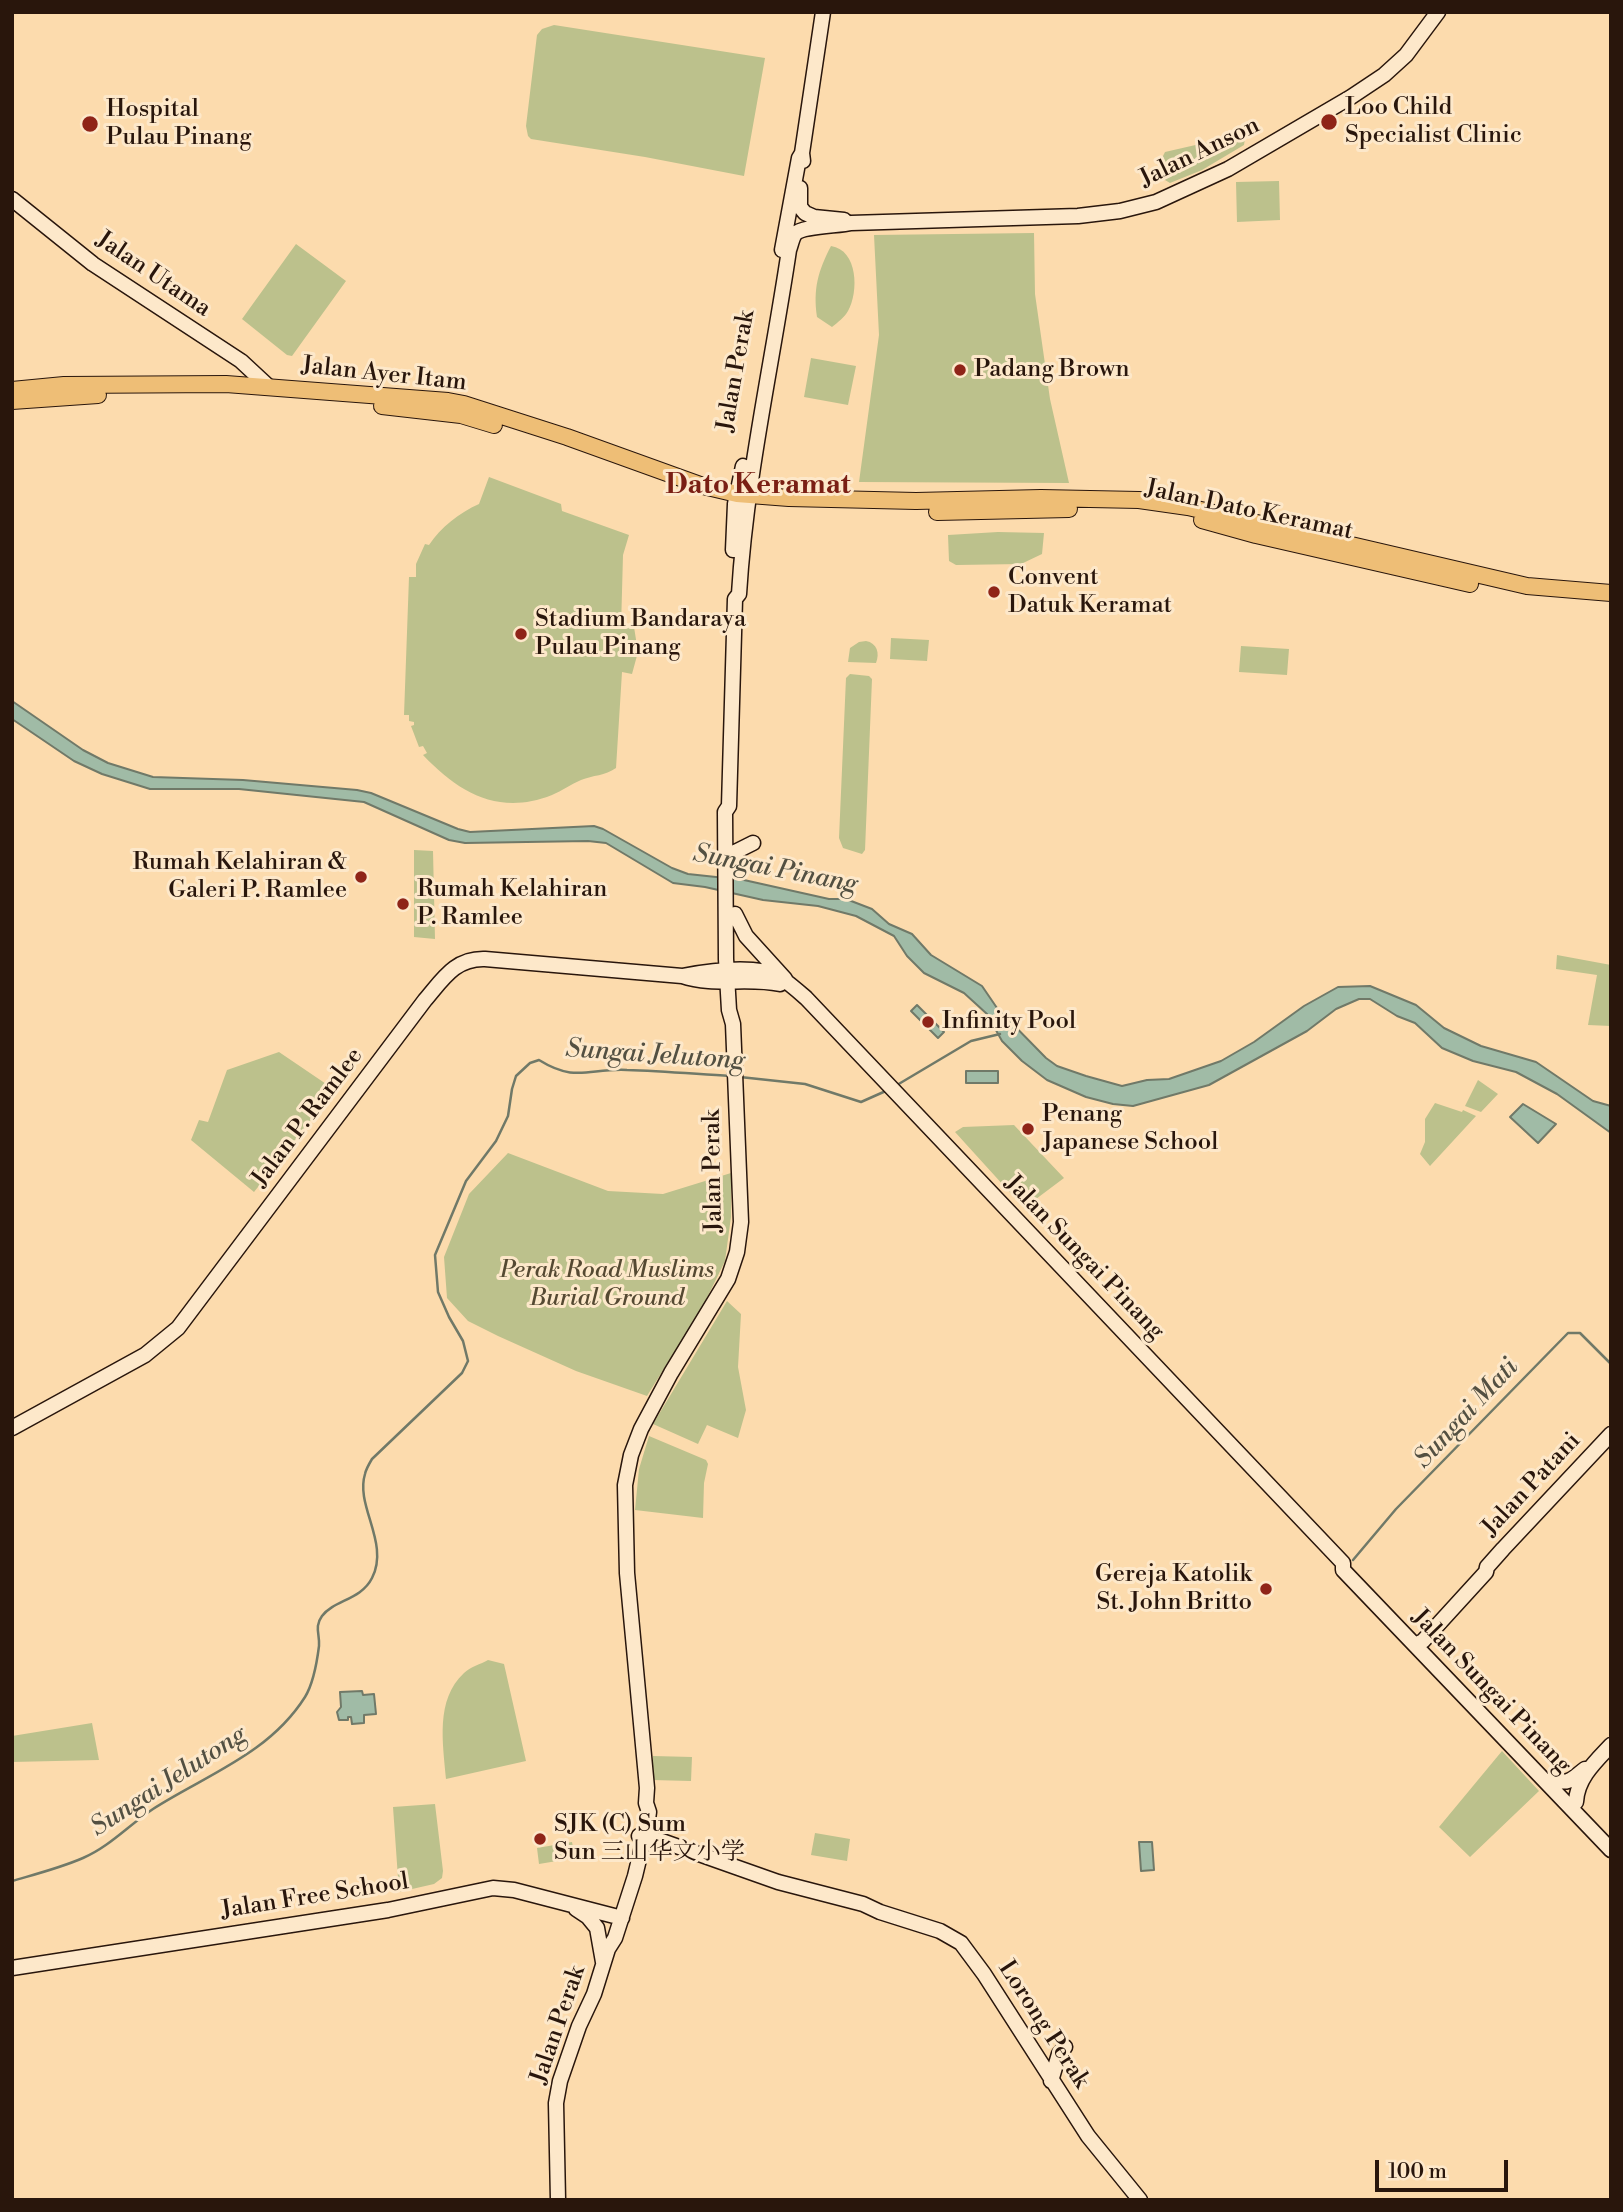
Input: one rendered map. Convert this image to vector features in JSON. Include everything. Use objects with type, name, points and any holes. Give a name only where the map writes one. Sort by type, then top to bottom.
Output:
[{"type":"main road","name":"Jalan Perak","points":[[823,12],[802,153],[800,208],[814,216],[837,218],[852,223]]},
{"type":"main road","name":"Jalan Anson","points":[[852,223],[1078,216],[1155,203],[1228,169],[1352,97],[1384,75],[1406,55],[1438,12]]},
{"type":"main road","name":"Jalan Perak","points":[[732,976],[733,811],[729,806],[735,599],[732,593],[741,500],[802,153]]},
{"type":"main road","name":"Jalan Utama","points":[[12,199],[93,264],[241,361],[269,387]]},
{"type":"main road","name":"Jalan Perak","points":[[741,500],[776,340],[789,250],[794,235],[804,229],[838,227],[852,223]]},
{"type":"main road","name":"Jalan Ayer Itam","points":[[12,390],[127,383],[269,387],[414,397],[464,404],[566,437],[741,500]]},
{"type":"main road","name":"Jalan Ayer Itam","points":[[12,401],[89,395],[172,393],[245,395],[446,412],[537,438],[699,495],[741,500]]},
{"type":"main road","name":"Jalan Dato Keramat","points":[[741,500],[1139,500],[1213,512],[1527,586],[1611,593]]},
{"type":"main road","name":"Jalan Dato Keramat","points":[[741,500],[946,512],[1136,509],[1201,520],[1502,592],[1611,603]]},
{"type":"main road","points":[[731,853],[753,843]]},
{"type":"main road","name":"Jalan Perak","points":[[558,2200],[558,2093],[571,2046],[604,1965],[608,1949],[606,1936],[640,1858],[641,1810],[646,1803],[627,1573],[625,1485],[631,1455],[641,1429],[671,1373],[722,1292],[737,1252],[741,1222],[733,1024],[729,1010],[735,914],[731,896],[735,870],[731,853]]},
{"type":"main road","name":"Jalan Sungai Pinang","points":[[735,914],[746,936],[777,968],[790,986],[806,998],[1343,1563],[1351,1565],[1611,1850]]},
{"type":"main road","name":"Jalan P. Ramlee","points":[[12,1428],[145,1355],[178,1328],[425,1000],[456,965],[485,959],[682,976],[702,981],[732,976]]},
{"type":"main road","points":[[732,976],[790,986]]},
{"type":"main road","name":"Jalan Patani","points":[[1419,1641],[1483,1568],[1488,1567],[1611,1434]]},
{"type":"main road","name":"Jalan Sungai Pinang","points":[[1419,1641],[1611,1839]]},
{"type":"main road","points":[[1576,1801],[1579,1786],[1591,1767],[1611,1745]]},
{"type":"main road","points":[[1554,1778],[1560,1782],[1569,1782],[1591,1767]]},
{"type":"main road","name":"Jalan Perak","points":[[617,1916],[641,1836]]},
{"type":"main road","name":"Lorong Perak","points":[[641,1836],[778,1882],[863,1904],[880,1913]]},
{"type":"main road","name":"Lorong Perak","points":[[640,1858],[647,1850],[659,1848],[794,1894],[860,1912],[880,1913],[922,1924],[961,1944],[976,1962],[1088,2136],[1140,2200]]},
{"type":"main road","name":"Jalan Free School","points":[[12,1968],[388,1910],[493,1888],[514,1889],[617,1916]]},
{"type":"main road","points":[[570,1903],[597,1928],[604,1965]]},
{"type":"main road","points":[[1051,2081],[1059,2054],[1065,2047]]},
{"type":"green space","points":[[554,25],[765,58],[744,176],[531,139],[526,126],[537,35],[542,29]]},
{"type":"green space","points":[[1239,135],[1245,138],[1244,145],[1202,170],[1170,183],[1165,180],[1165,152]]},
{"type":"green space","points":[[1279,181],[1280,220],[1237,222],[1236,182]]},
{"type":"green space","name":"Padang Brown","points":[[1034,233],[1035,294],[1050,399],[1069,483],[859,482],[879,335],[874,235]]},
{"type":"green space","points":[[296,244],[346,281],[292,356],[287,355],[242,319]]},
{"type":"green space","points":[[831,246],[847,255],[855,283],[848,311],[832,327],[817,317],[816,298],[820,272]]},
{"type":"green space","points":[[811,358],[856,366],[848,405],[804,397]]},
{"type":"green space","name":"Stadium Bandaraya Pulau Pinang","points":[[489,477],[561,504],[562,511],[629,535],[623,555],[621,628],[634,627],[638,652],[632,674],[622,672],[616,768],[608,773],[581,780],[552,795],[515,803],[497,802],[481,797],[451,780],[423,755],[427,753],[423,746],[419,747],[411,726],[414,722],[409,721],[409,715],[404,715],[409,577],[416,577],[416,564],[425,544],[429,545],[451,521],[479,504]]},
{"type":"green space","points":[[1044,533],[1042,554],[1021,564],[956,565],[949,561],[948,535]]},
{"type":"green space","points":[[891,638],[929,640],[927,661],[890,659]]},
{"type":"green space","points":[[866,641],[877,649],[876,663],[848,662],[850,648]]},
{"type":"green space","points":[[1241,646],[1289,649],[1287,675],[1239,672]]},
{"type":"green space","points":[[850,674],[869,676],[872,679],[865,850],[862,854],[843,848],[839,838],[846,678]]},
{"type":"green space","points":[[414,850],[433,851],[435,939],[414,937]]},
{"type":"green space","points":[[1557,955],[1611,965],[1611,1026],[1588,1025],[1597,975],[1556,969]]},
{"type":"green space","points":[[279,1052],[335,1090],[254,1192],[191,1140],[199,1120],[208,1122],[227,1070]]},
{"type":"green space","points":[[1478,1080],[1498,1094],[1481,1112],[1465,1106]]},
{"type":"green space","points":[[1435,1103],[1476,1116],[1430,1166],[1420,1154],[1425,1142],[1425,1119]]},
{"type":"green space","points":[[1014,1125],[1064,1178],[1024,1208],[955,1132],[963,1127]]},
{"type":"green space","name":"Perak Road Muslims Burial Ground","points":[[508,1153],[608,1191],[663,1194],[731,1173],[731,1217],[725,1261],[703,1306],[647,1396],[576,1371],[498,1336],[468,1321],[447,1298],[444,1257],[469,1194]]},
{"type":"green space","points":[[727,1301],[741,1314],[738,1367],[746,1410],[738,1438],[707,1425],[698,1444],[653,1424]]},
{"type":"green space","points":[[649,1436],[706,1460],[708,1464],[704,1483],[703,1518],[635,1510],[639,1469]]},
{"type":"green space","points":[[488,1660],[504,1664],[526,1761],[446,1779],[443,1723],[449,1696],[464,1673]]},
{"type":"green space","points":[[92,1723],[99,1760],[12,1762],[12,1736]]},
{"type":"green space","points":[[1502,1751],[1539,1791],[1470,1857],[1439,1827]]},
{"type":"green space","points":[[653,1756],[692,1757],[691,1781],[652,1780]]},
{"type":"green space","points":[[435,1804],[442,1878],[434,1884],[399,1892],[393,1807]]},
{"type":"green space","points":[[815,1833],[850,1839],[847,1861],[811,1855]]},
{"type":"green space","points":[[572,1842],[575,1858],[539,1864],[537,1848]]},
{"type":"shaded area","points":[[12,701],[83,750],[108,763],[153,777],[243,780],[357,790],[470,832],[594,826],[688,874],[744,880],[829,899],[846,899],[872,909],[889,924],[912,934],[931,955],[982,986],[997,1008],[1057,1066],[1122,1086],[1147,1080],[1169,1079],[1221,1061],[1254,1042],[1304,1006],[1338,987],[1370,986],[1416,1005],[1444,1028],[1481,1046],[1536,1062],[1593,1101],[1611,1106],[1611,1133],[1557,1094],[1516,1072],[1473,1061],[1442,1048],[1415,1023],[1397,1016],[1370,999],[1359,999],[1336,1009],[1307,1031],[1209,1085],[1133,1106],[1086,1097],[1047,1080],[1022,1061],[1002,1041],[987,1014],[964,993],[924,973],[907,956],[894,936],[856,916],[818,906],[763,900],[673,883],[606,843],[465,843],[449,840],[364,802],[239,789],[150,789],[102,774],[74,761],[12,719]]},
{"type":"shaded area","name":"Infinity Pool","points":[[917,1005],[944,1032],[938,1038],[911,1011]]},
{"type":"shaded area","points":[[966,1071],[998,1071],[998,1083],[966,1083]]},
{"type":"shaded area","points":[[1523,1104],[1556,1124],[1538,1143],[1510,1117]]},
{"type":"shaded area","points":[[362,1691],[363,1695],[374,1694],[376,1714],[364,1715],[364,1723],[352,1724],[351,1717],[348,1717],[348,1720],[339,1720],[337,1712],[341,1707],[340,1692]]},
{"type":"shaded area","points":[[1139,1842],[1152,1842],[1154,1870],[1141,1871]]},
{"type":"waterway","name":"Sungai Jelutong","points":[[897,1085],[971,1041],[1000,1034]]},
{"type":"waterway","name":"Sungai Jelutong","points":[[12,1881],[66,1865],[102,1848],[153,1809],[255,1749],[274,1734],[305,1697],[316,1666],[318,1627],[322,1616],[333,1606],[361,1591],[372,1578],[376,1565],[375,1538],[364,1499],[363,1486],[368,1466],[372,1459],[462,1373],[468,1361],[463,1341],[438,1292],[435,1255],[466,1181],[496,1141],[508,1116],[516,1076],[530,1063],[539,1060],[573,1073],[627,1070],[730,1076]]},
{"type":"waterway","name":"Sungai Jelutong","points":[[740,1077],[805,1084],[861,1102],[888,1090]]},
{"type":"waterway","name":"Sungai Mati","points":[[1353,1560],[1396,1509],[1568,1333],[1580,1333],[1611,1364]]},
{"type":"place","name":"Loo Child Specialist Clinic","points":[[1329,122]]},
{"type":"place","name":"Hospital Pulau Pinang","points":[[90,124]]},
{"type":"place","name":"Padang Brown","points":[[960,370]]},
{"type":"place","name":"Convent Datuk Keramat","points":[[994,592]]},
{"type":"place","name":"Stadium Bandaraya Pulau Pinang","points":[[521,634]]},
{"type":"place","name":"Rumah Kelahiran & Galeri P. Ramlee","points":[[361,877]]},
{"type":"place","name":"Rumah Kelahiran P. Ramlee","points":[[403,904]]},
{"type":"place","name":"Infinity Pool","points":[[928,1022]]},
{"type":"place","name":"Penang Japanese School","points":[[1028,1129]]},
{"type":"place","name":"Gereja Katolik St. John Britto","points":[[1266,1589]]},
{"type":"place","name":"SJK (C) Sum Sun 三山华文小学","points":[[540,1839]]},
{"type":"district","name":"Dato Keramat","points":[[758,486]]},
{"type":"water label","name":"Sungai Pinang","points":[[775,870]]}]
